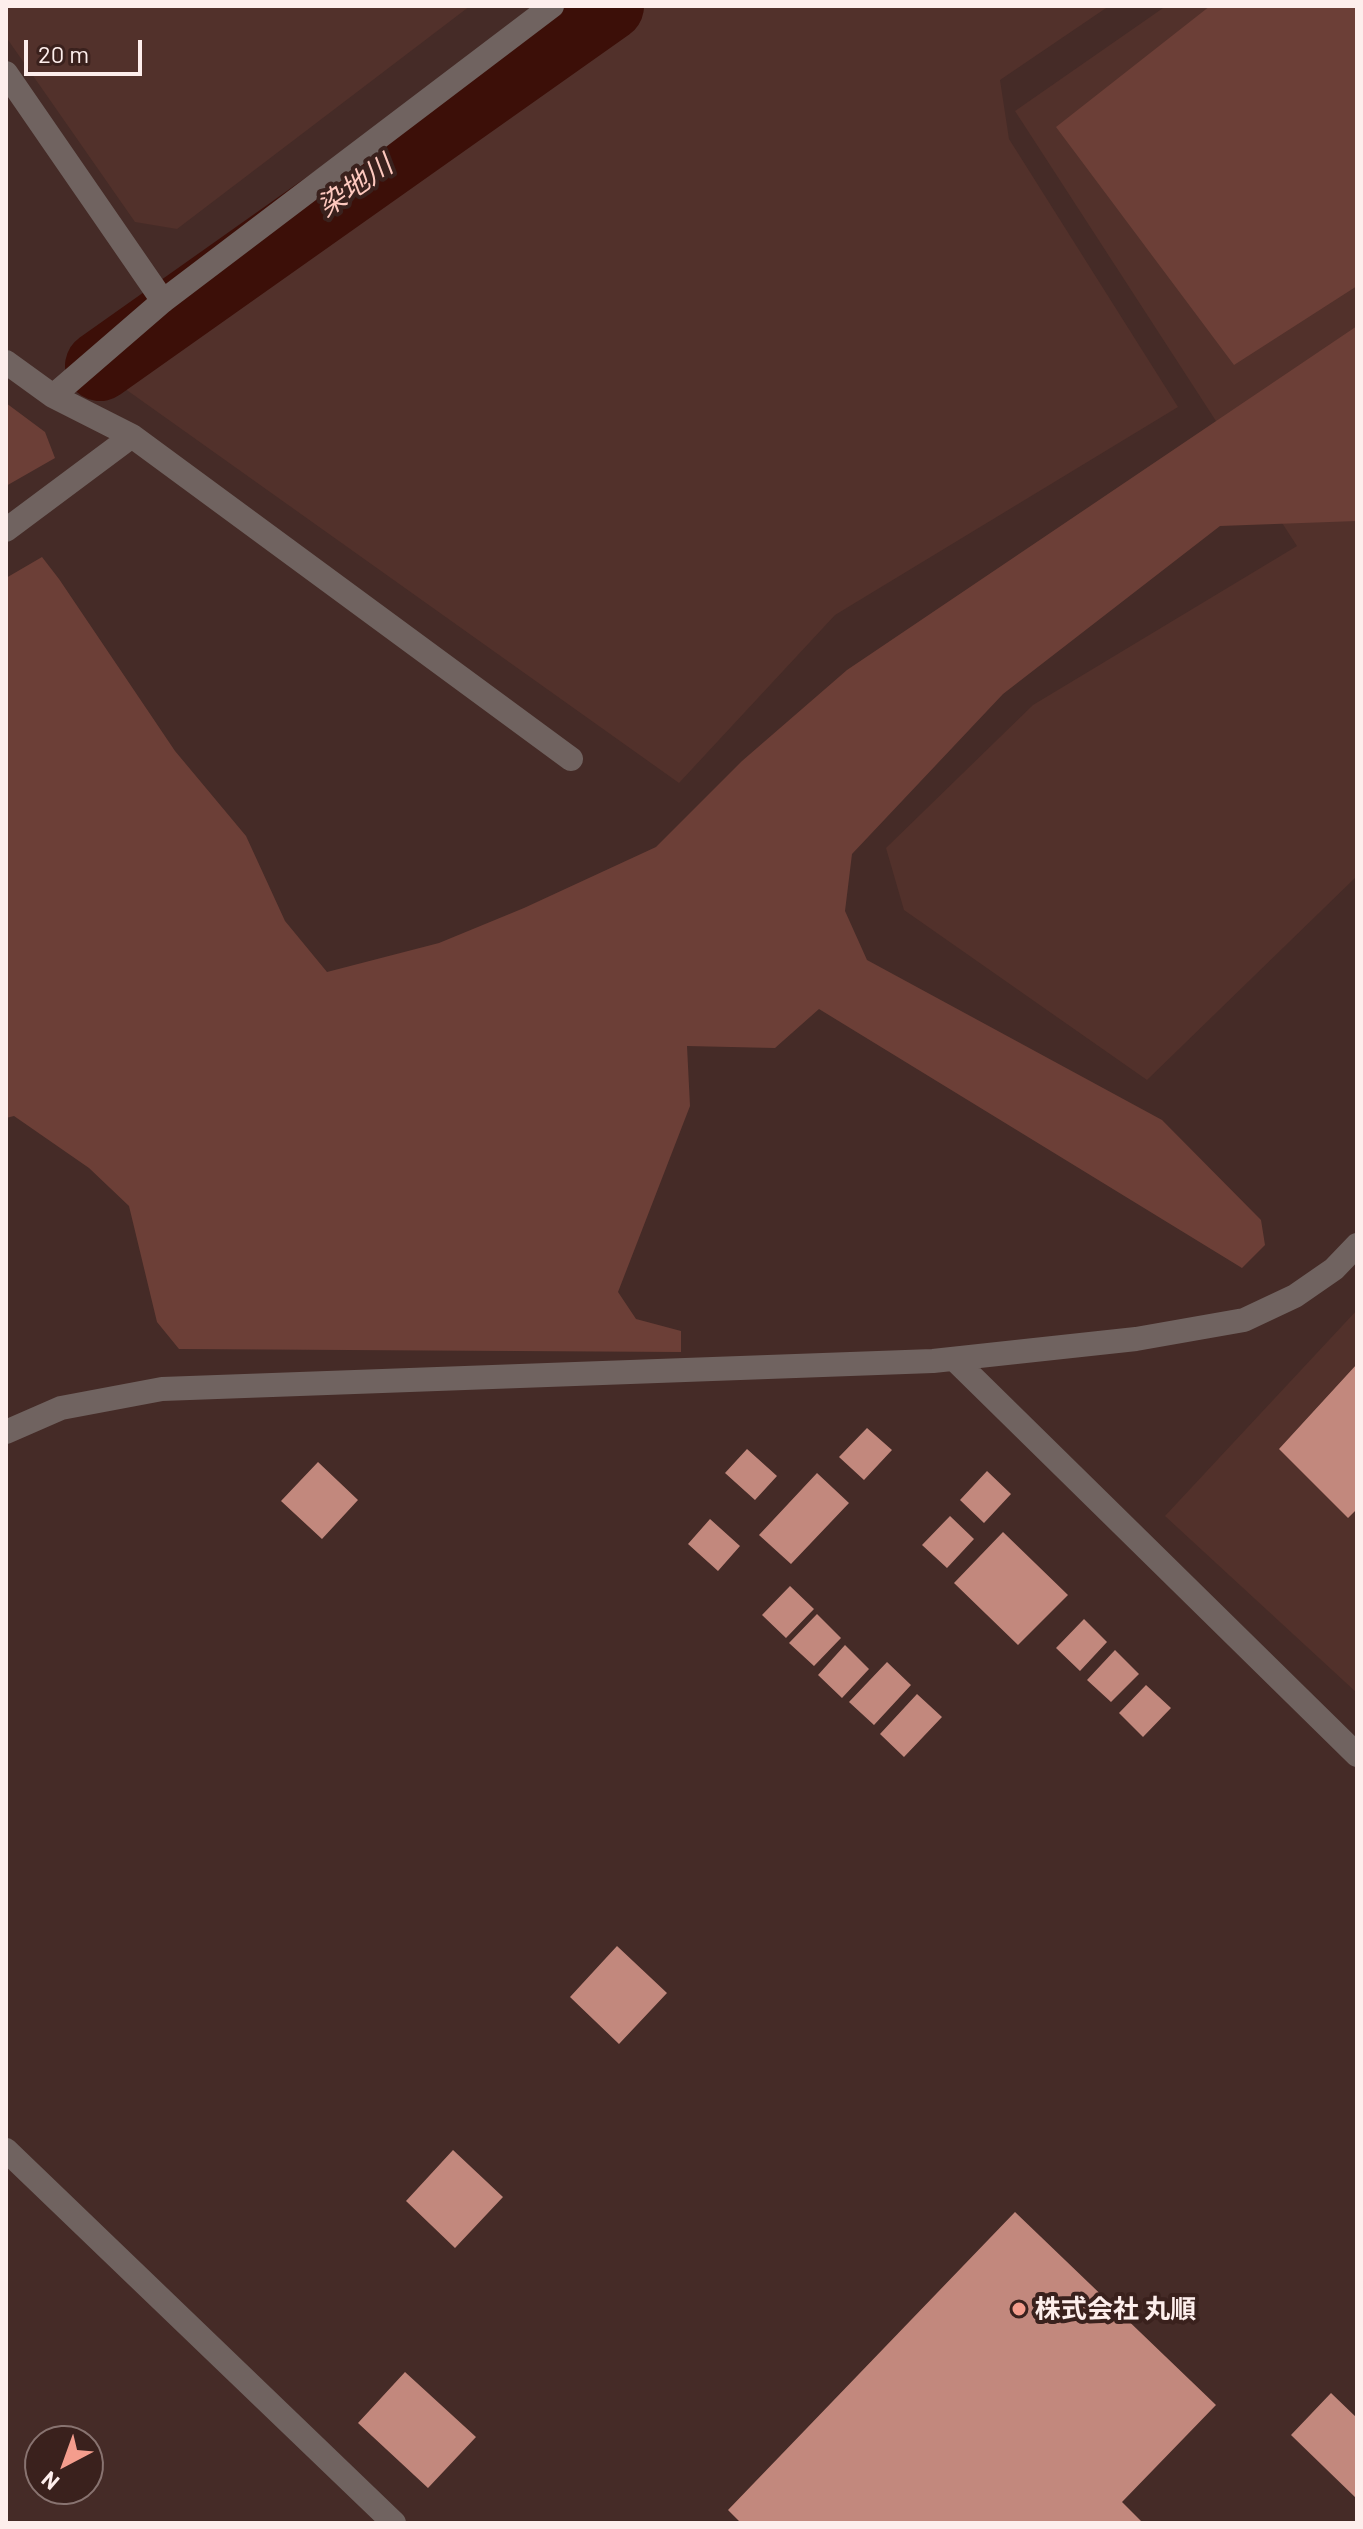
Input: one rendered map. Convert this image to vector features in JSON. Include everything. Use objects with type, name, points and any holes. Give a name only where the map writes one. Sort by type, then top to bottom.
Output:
[{"type":"street","points":[[53,396],[163,301],[552,6]]},
{"type":"street","points":[[6,73],[163,301]]},
{"type":"street","points":[[6,362],[53,396],[132,436],[571,759]]},
{"type":"street","points":[[6,530],[132,436]]},
{"type":"street","points":[[6,1432],[61,1408],[162,1389],[954,1359],[1136,1339],[1244,1320],[1295,1296],[1334,1269],[1357,1245]]},
{"type":"street","points":[[954,1359],[1357,1755]]},
{"type":"street","points":[[6,2150],[394,2523]]},
{"type":"shaded area","points":[[6,6],[470,6],[177,229],[135,222],[6,37]]},
{"type":"shaded area","points":[[633,6],[1109,6],[1000,80],[1009,139],[1178,407],[835,615],[679,783],[107,376]]},
{"type":"shaded area","points":[[1166,6],[1357,6],[1357,876],[1147,1080],[904,910],[886,848],[1033,705],[1297,546],[1015,111]]},
{"type":"shaded area","points":[[1210,6],[1357,6],[1357,286],[1234,365],[1056,127]]},
{"type":"shaded area","points":[[1357,326],[1357,521],[1220,526],[1003,694],[852,854],[845,911],[867,960],[1162,1120],[1261,1220],[1265,1245],[1242,1268],[819,1009],[775,1048],[687,1046],[690,1106],[618,1292],[636,1319],[681,1331],[681,1352],[179,1349],[157,1322],[129,1206],[89,1168],[14,1116],[6,1118],[6,578],[42,557],[175,751],[246,836],[285,921],[327,972],[439,943],[656,847],[742,761],[847,670]]},
{"type":"shaded area","points":[[6,403],[45,432],[55,458],[6,486]]},
{"type":"shaded area","points":[[1357,1310],[1357,1693],[1165,1516]]},
{"type":"building","points":[[1357,1364],[1357,1509],[1348,1518],[1279,1449]]},
{"type":"building","points":[[867,1428],[892,1450],[864,1480],[839,1457]]},
{"type":"building","points":[[747,1449],[777,1476],[755,1500],[725,1473]]},
{"type":"building","points":[[318,1462],[358,1500],[322,1539],[281,1501]]},
{"type":"building","points":[[987,1471],[1011,1494],[984,1523],[960,1500]]},
{"type":"building","points":[[817,1473],[849,1503],[791,1564],[759,1535]]},
{"type":"building","points":[[950,1516],[974,1539],[947,1568],[922,1545]]},
{"type":"building","points":[[710,1519],[740,1546],[718,1571],[688,1544]]},
{"type":"building","points":[[1003,1532],[1068,1595],[1018,1645],[954,1583]]},
{"type":"building","points":[[790,1586],[814,1609],[786,1638],[762,1615]]},
{"type":"building","points":[[817,1614],[841,1638],[814,1666],[789,1643]]},
{"type":"building","points":[[1084,1619],[1107,1642],[1080,1671],[1056,1648]]},
{"type":"building","points":[[845,1645],[869,1669],[842,1698],[818,1675]]},
{"type":"building","points":[[1115,1650],[1139,1674],[1111,1702],[1087,1680]]},
{"type":"building","points":[[887,1662],[911,1685],[874,1725],[849,1702]]},
{"type":"building","points":[[1146,1685],[1171,1708],[1143,1737],[1119,1713]]},
{"type":"building","points":[[917,1694],[942,1717],[904,1757],[880,1734]]},
{"type":"building","points":[[617,1946],[667,1993],[619,2044],[570,1997]]},
{"type":"building","points":[[453,2150],[503,2197],[455,2248],[406,2201]]},
{"type":"building","name":"株式会社 丸順","points":[[1015,2212],[1216,2405],[1122,2502],[1143,2523],[741,2523],[728,2510]]},
{"type":"building","points":[[405,2372],[476,2437],[428,2488],[358,2423]]},
{"type":"building","points":[[1331,2393],[1357,2418],[1357,2499],[1291,2435]]},
{"type":"waterway","name":"染地川","points":[[100,366],[609,6]]},
{"type":"place","name":"株式会社 丸順","points":[[1019,2309]]}]
